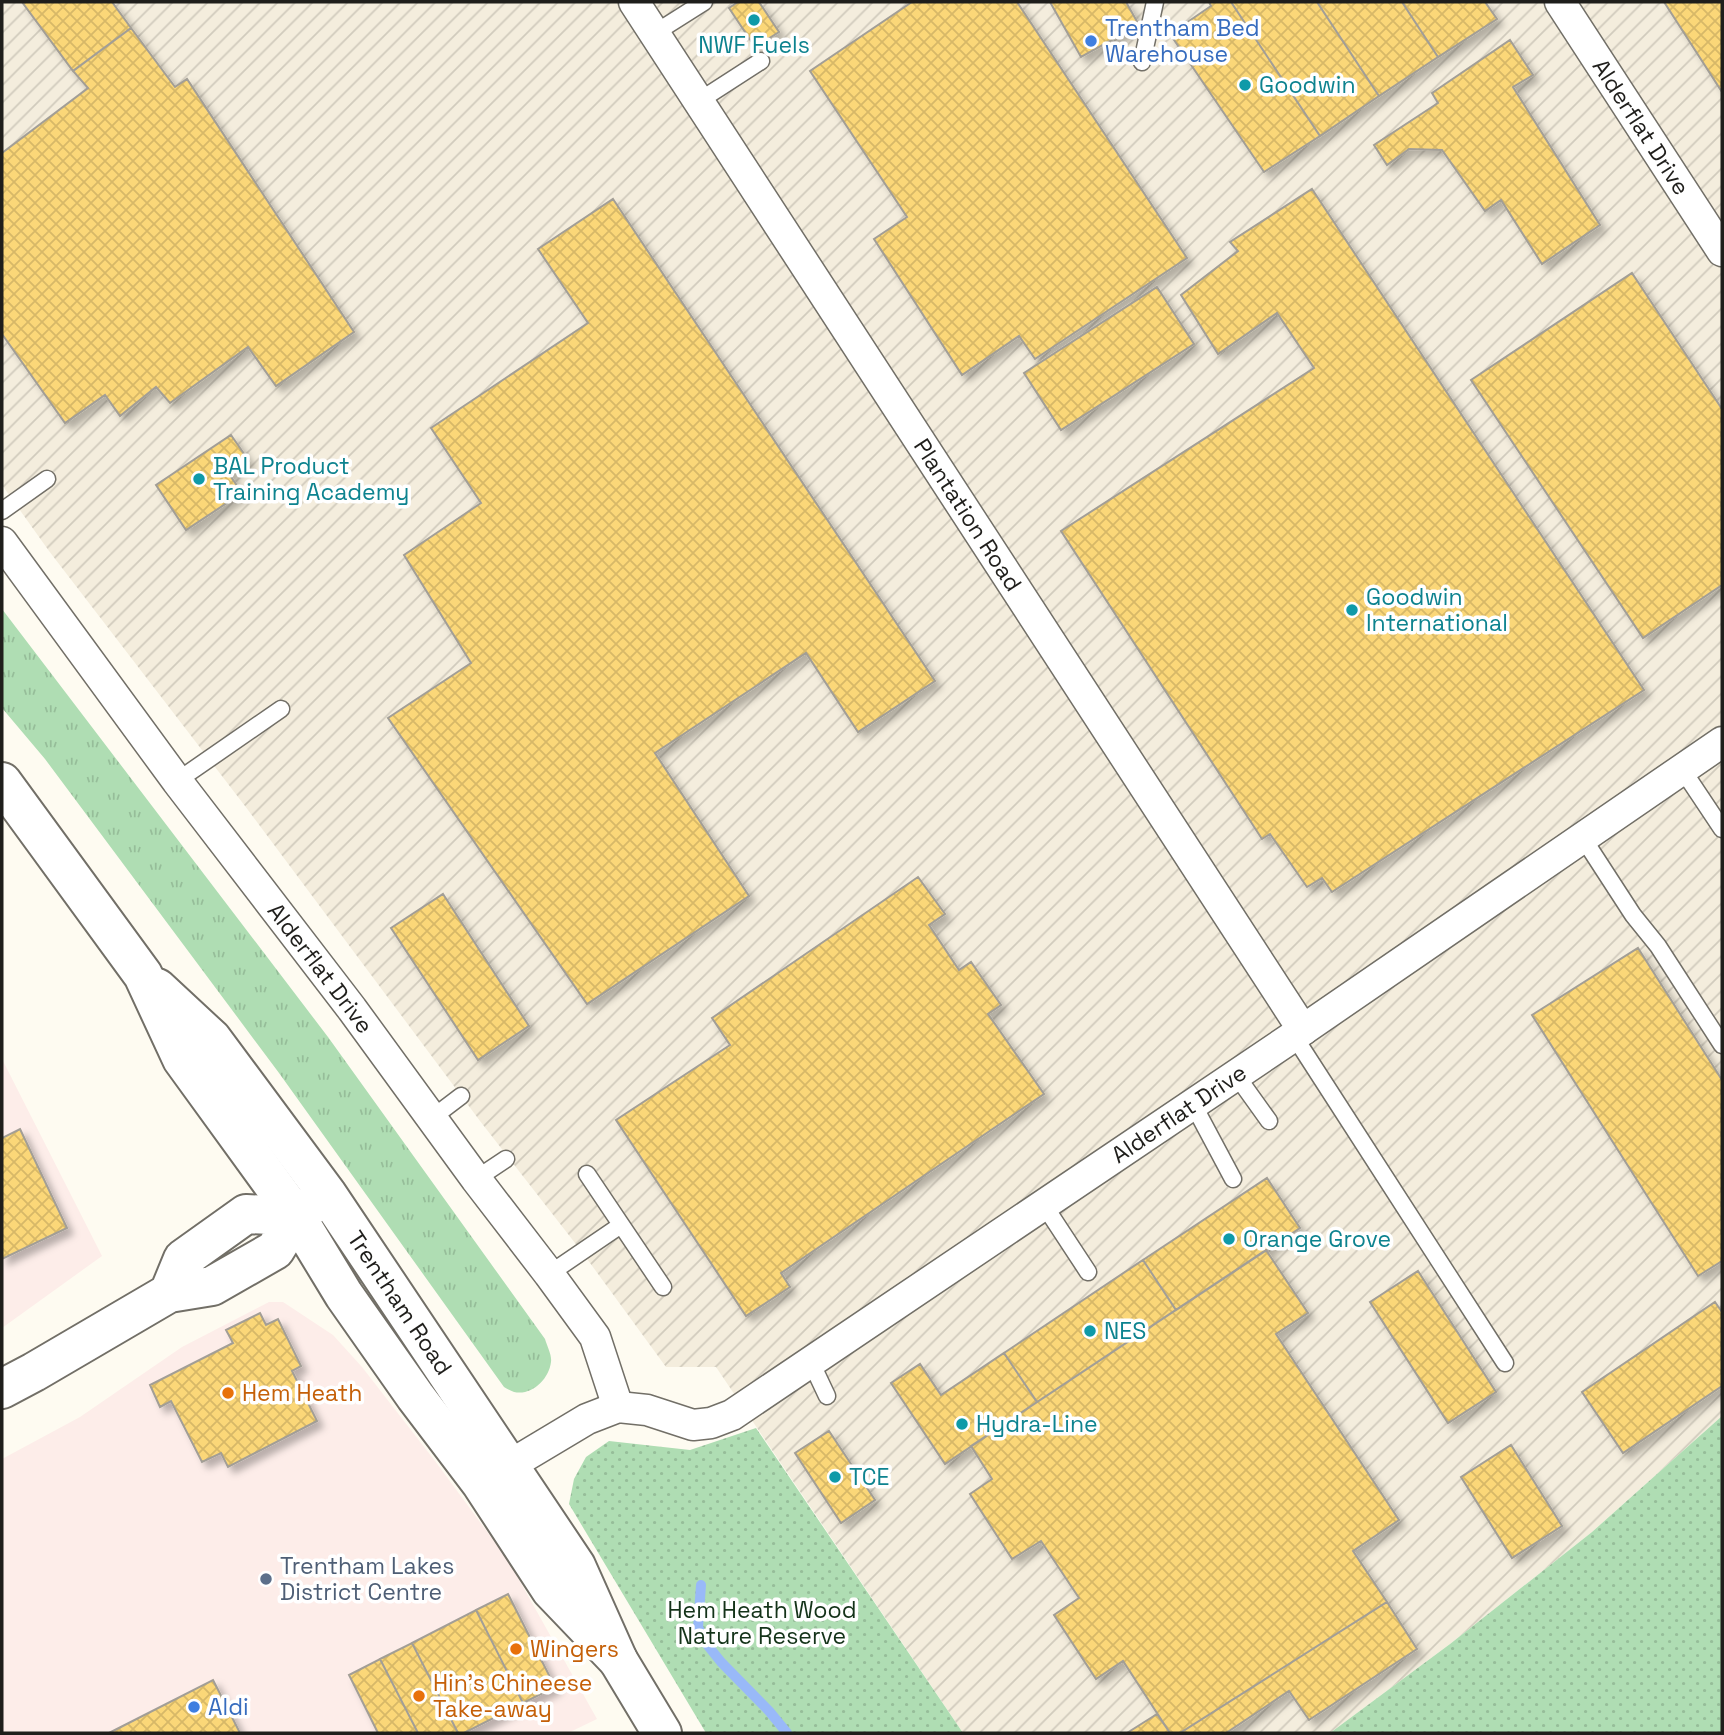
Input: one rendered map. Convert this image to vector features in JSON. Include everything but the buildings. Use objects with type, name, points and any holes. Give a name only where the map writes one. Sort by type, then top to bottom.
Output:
[{"type":"main road","name":"Trentham Road","points":[[2,782],[143,975],[212,1039],[327,1194],[576,1566],[618,1660],[662,1733]]},
{"type":"main road","name":"Trentham Road","points":[[143,975],[182,1059],[296,1216],[344,1295],[415,1396],[481,1483],[551,1590],[618,1660]]},
{"type":"main road","points":[[2,1389],[169,1293],[183,1259],[246,1214],[296,1216],[327,1194]]},
{"type":"street","name":"Plantation Road","points":[[634,2],[1299,1033]]},
{"type":"street","name":"Alderflat Drive","points":[[1560,2],[1722,250]]},
{"type":"street","name":"Alderflat Drive","points":[[2,542],[177,781],[352,1009],[595,1337],[618,1407]]},
{"type":"street","name":"Alderflat Drive","points":[[510,1465],[587,1419],[618,1407],[647,1410],[693,1425],[711,1423],[732,1415],[1299,1033],[1722,742]]},
{"type":"lane","points":[[655,33],[704,2]]},
{"type":"lane","points":[[1142,62],[1155,2]]},
{"type":"lane","points":[[699,101],[761,61]]},
{"type":"lane","points":[[2,511],[47,479]]},
{"type":"lane","points":[[177,781],[281,709]]},
{"type":"lane","points":[[1682,769],[1722,830]]},
{"type":"lane","points":[[1583,838],[1722,1045]]},
{"type":"lane","points":[[1299,1033],[1506,1363]]},
{"type":"lane","points":[[1236,1075],[1269,1121]]},
{"type":"lane","points":[[432,1118],[461,1096]]},
{"type":"lane","points":[[1193,1104],[1233,1179]]},
{"type":"lane","points":[[476,1179],[506,1159]]},
{"type":"lane","points":[[587,1174],[663,1287]]},
{"type":"lane","points":[[1044,1205],[1088,1272]]},
{"type":"lane","points":[[549,1274],[621,1225]]},
{"type":"lane","points":[[811,1362],[827,1396]]},
{"type":"shaded area","points":[[2,2],[1722,2],[1722,1416],[1592,1532],[1450,1644],[1330,1733],[963,1733],[716,1367],[666,1367],[245,806],[49,551],[2,485]]},
{"type":"shaded area","points":[[2,1059],[102,1256],[2,1328]]},
{"type":"shaded area","name":"Trentham Lakes District Centre","points":[[269,1302],[283,1302],[333,1335],[362,1367],[508,1560],[597,1719],[568,1733],[2,1733],[2,1459],[80,1417],[182,1347]]},
{"type":"green space","points":[[2,609],[328,1037],[545,1339],[551,1356],[550,1368],[543,1380],[533,1389],[521,1393],[504,1387],[279,1073],[45,759],[2,708]]},
{"type":"green space","points":[[1722,1416],[1722,1733],[1330,1733],[1450,1644],[1592,1532]]},
{"type":"green space","name":"Hem Heath Wood Nature Reserve","points":[[756,1428],[963,1733],[706,1733],[569,1504],[574,1479],[586,1457],[609,1441],[690,1450]]},
{"type":"waterway","points":[[701,1585],[698,1627],[705,1642],[787,1733]]},
{"type":"place","name":"NWF Fuels","points":[[754,20]]},
{"type":"place","name":"Trentham Bed Warehouse","points":[[1091,41]]},
{"type":"place","name":"Goodwin","points":[[1245,85]]},
{"type":"place","name":"BAL Product Training Academy","points":[[199,479]]},
{"type":"place","name":"Goodwin International","points":[[1352,610]]},
{"type":"place","name":"Orange Grove","points":[[1229,1239]]},
{"type":"place","name":"NES","points":[[1090,1331]]},
{"type":"place","name":"Hem Heath","points":[[228,1393]]},
{"type":"place","name":"Hydra-Line","points":[[962,1424]]},
{"type":"place","name":"TCE","points":[[835,1477]]},
{"type":"place","name":"Trentham Lakes District Centre","points":[[266,1579]]},
{"type":"place","name":"Wingers","points":[[516,1649]]},
{"type":"place","name":"Hin's Chineese Take-away","points":[[419,1696]]},
{"type":"place","name":"Aldi","points":[[194,1707]]}]
